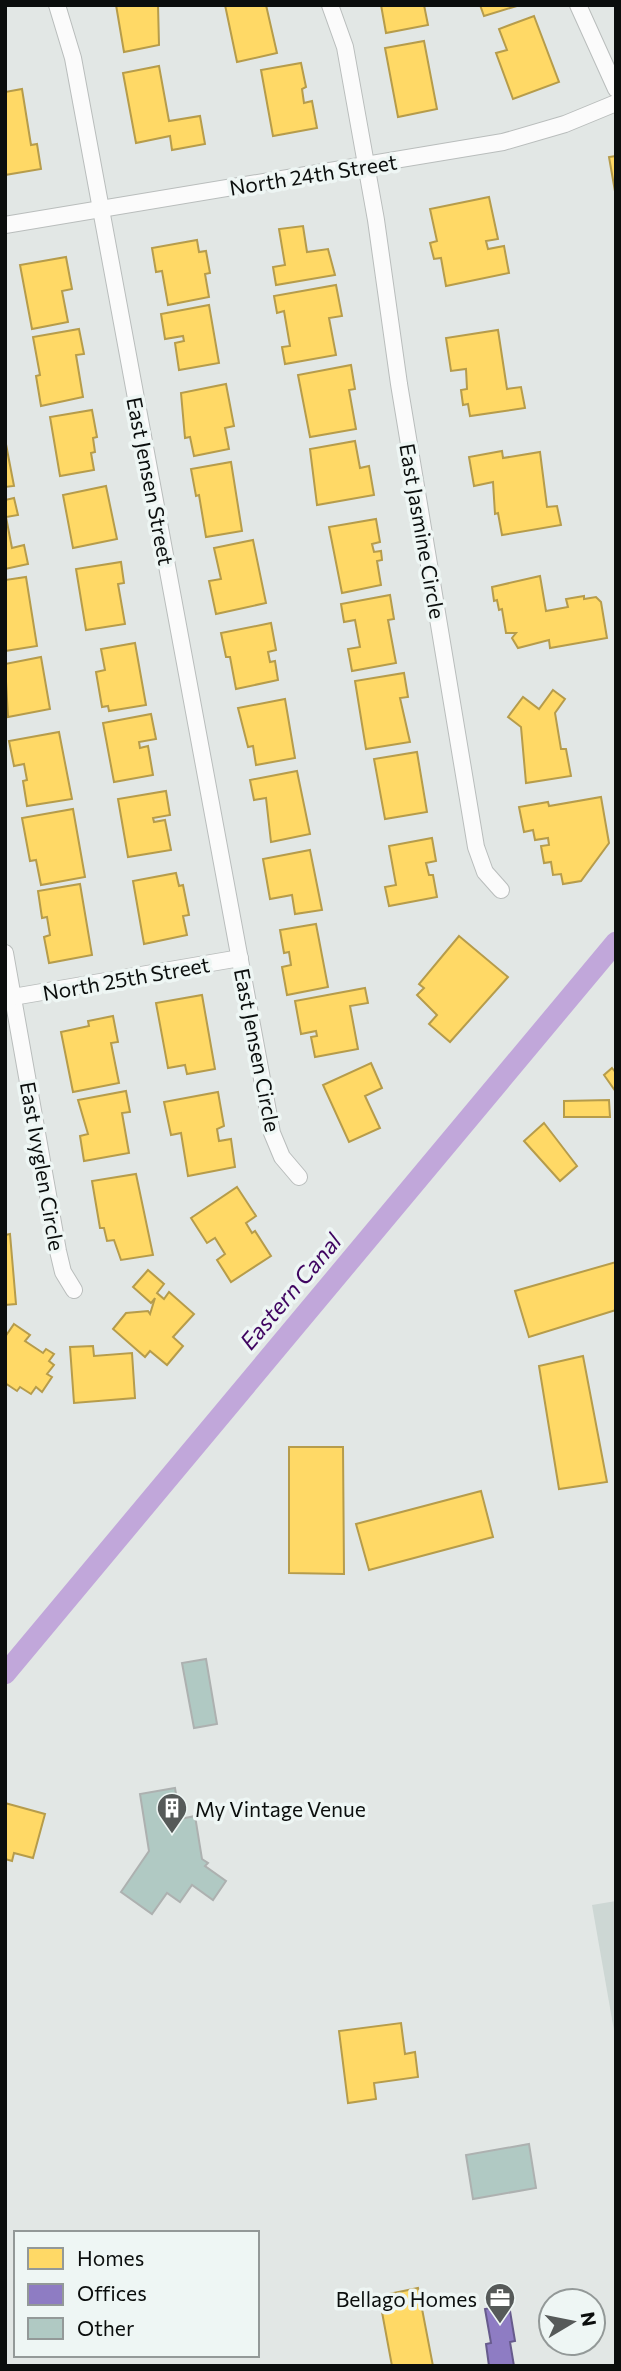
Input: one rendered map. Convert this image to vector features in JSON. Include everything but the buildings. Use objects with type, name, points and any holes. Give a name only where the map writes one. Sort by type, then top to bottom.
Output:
[{"type":"street","name":"East Jensen Street","points":[[57,5],[73,58],[240,958]]},
{"type":"street","name":"East Jasmine Circle","points":[[330,5],[345,47],[476,847],[485,872],[501,890]]},
{"type":"street","points":[[578,5],[616,89]]},
{"type":"street","name":"North 24th Street","points":[[5,225],[503,142],[565,124],[616,103]]},
{"type":"street","name":"East Ivyglen Circle","points":[[5,953],[60,1262],[74,1290]]},
{"type":"street","name":"North 25th Street","points":[[13,997],[240,958]]},
{"type":"street","name":"East Jensen Circle","points":[[240,958],[272,1132],[282,1157],[299,1177]]},
{"type":"shaded area","points":[[616,1901],[616,2042],[592,1905]]},
{"type":"waterway","name":"Eastern Canal","points":[[5,1674],[616,942]]},
{"type":"place","name":"My Vintage Venue","points":[[172,1835]]},
{"type":"place","name":"Bellago Homes","points":[[500,2325]]}]
